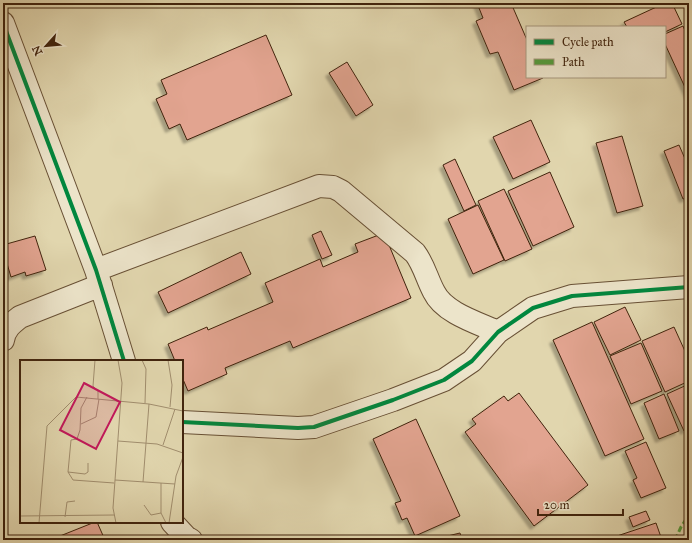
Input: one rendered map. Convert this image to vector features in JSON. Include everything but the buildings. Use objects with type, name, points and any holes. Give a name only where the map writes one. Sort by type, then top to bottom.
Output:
[{"type":"street","points":[[3,23],[99,277],[124,360]]},
{"type":"street","points":[[3,340],[4,334],[9,325],[20,317],[99,277],[319,186],[327,185],[341,191],[415,253],[420,260],[434,293],[441,302],[450,309],[498,332]]},
{"type":"street","points":[[183,422],[298,428],[314,427],[393,400],[444,380],[472,361],[498,332],[533,308],[572,296],[689,287]]},
{"type":"street","points":[[173,523],[186,537],[191,540]]},
{"type":"marked path","points":[[675,540],[689,515]]},
{"type":"cycle path","points":[[3,23],[96,270],[124,360]]},
{"type":"cycle path","points":[[183,422],[298,428],[314,427],[393,400],[444,380],[472,361],[498,332],[533,308],[572,296],[689,287]]}]
